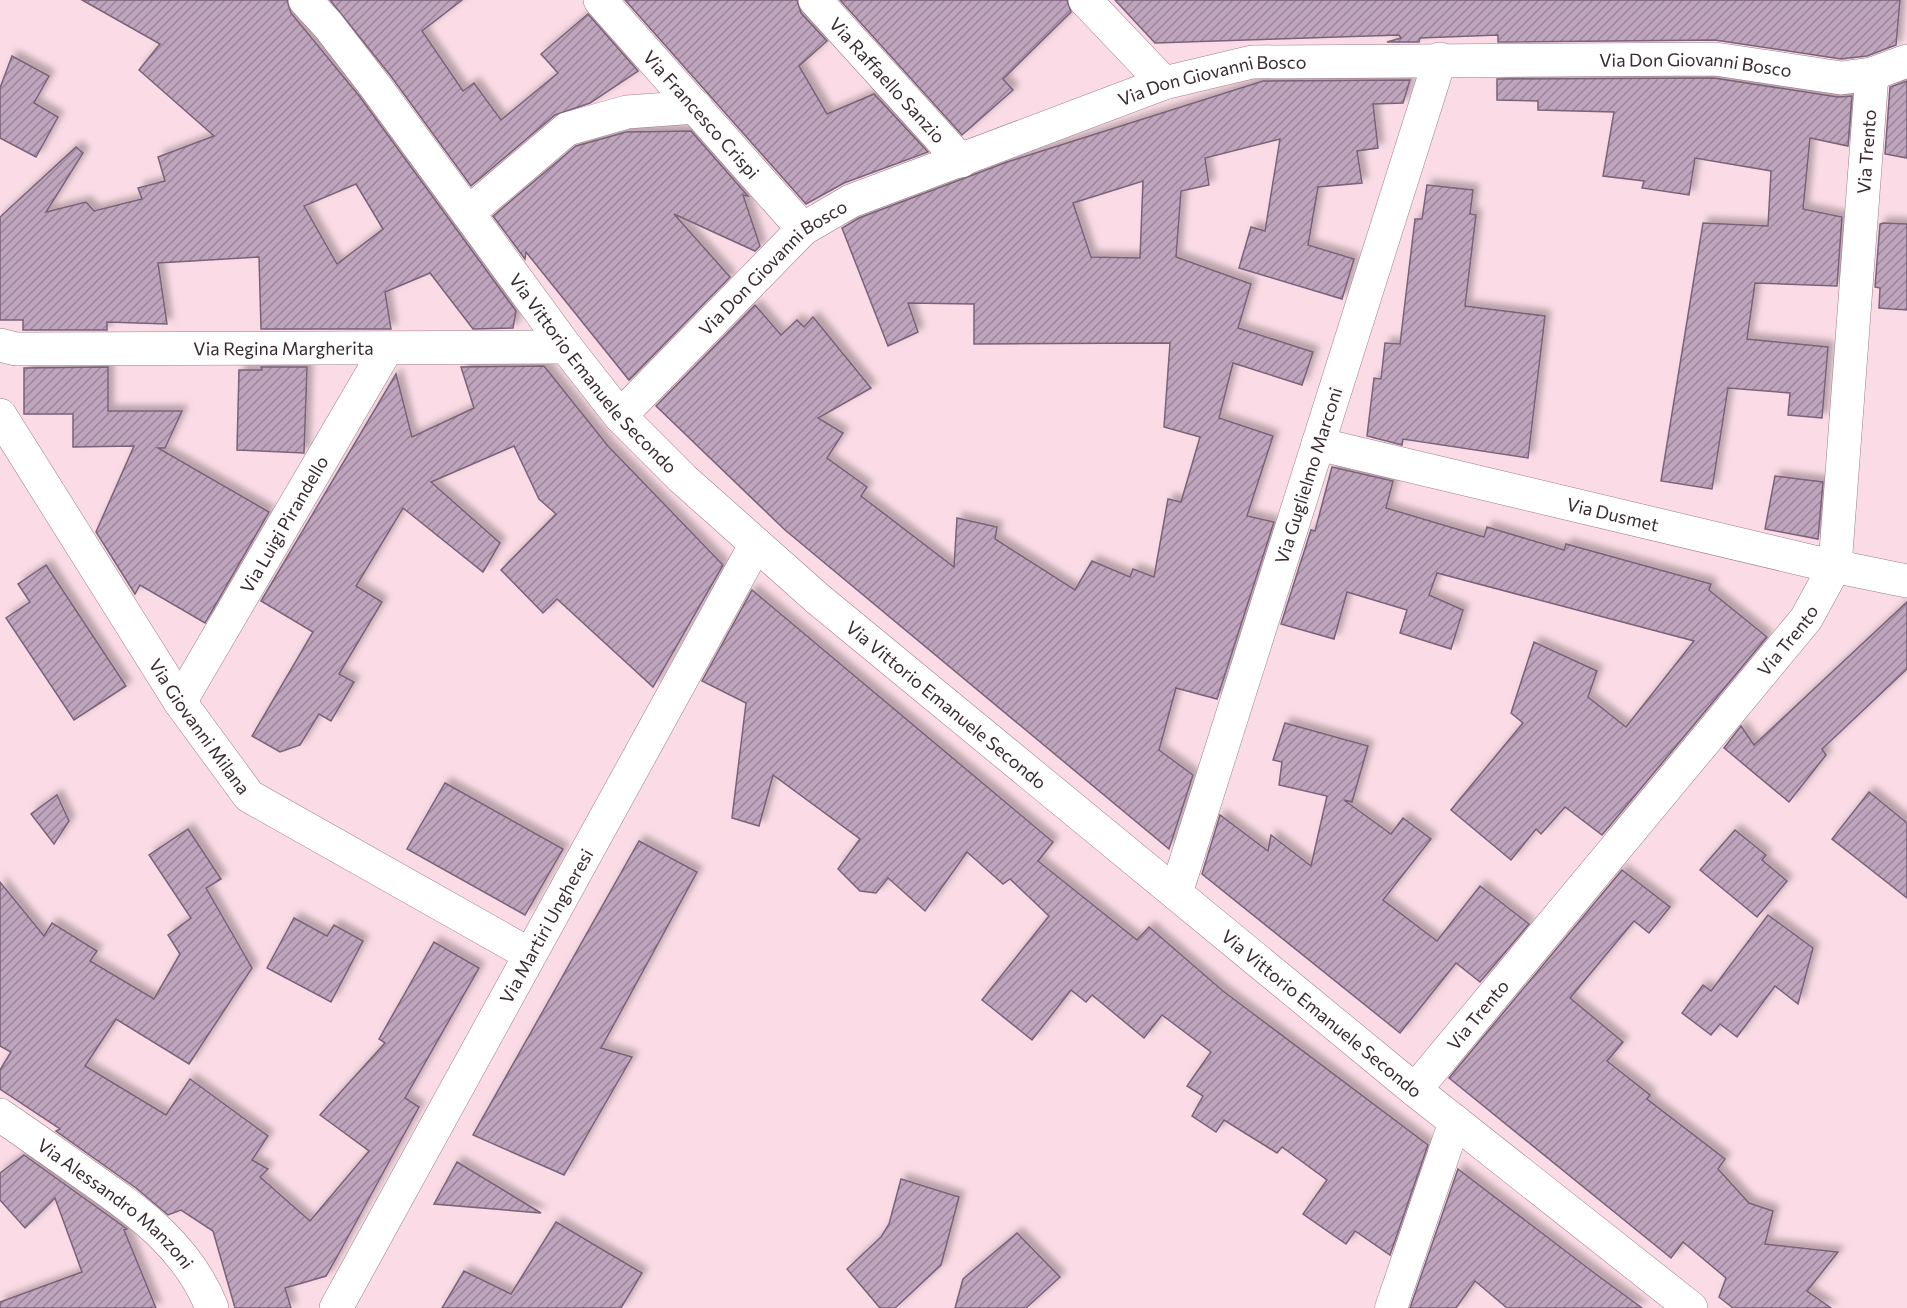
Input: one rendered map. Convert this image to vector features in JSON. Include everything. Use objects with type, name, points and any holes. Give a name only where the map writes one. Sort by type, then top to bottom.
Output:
[{"type":"street","name":"Via Vittorio Emanuele Secondo","points":[[305,0],[369,78],[566,347],[620,416],[683,479],[818,599],[1415,1090],[1691,1308]]},
{"type":"street","name":"Via Francesco Crispi","points":[[600,0],[803,230]]},
{"type":"street","name":"Via Raffaello Sanzio","points":[[815,0],[961,160]]},
{"type":"street","points":[[1085,0],[1164,83]]},
{"type":"street","name":"Via Guglielmo Marconi","points":[[1176,893],[1440,59]]},
{"type":"street","name":"Via Don Giovanni Bosco","points":[[620,416],[803,230],[851,201],[1164,83],[1252,62],[1715,59],[1841,78],[1872,74],[1907,61]]},
{"type":"street","name":"Via Trento","points":[[1415,1090],[1806,619],[1835,566],[1872,74]]},
{"type":"street","points":[[468,213],[567,129],[627,112],[696,107]]},
{"type":"street","name":"Via Regina Margherita","points":[[0,345],[16,349],[566,347]]},
{"type":"street","name":"Via Luigi Pirandello","points":[[180,702],[387,348]]},
{"type":"street","name":"Via Giovanni Milana","points":[[0,415],[180,702],[249,796],[529,954]]},
{"type":"street","name":"Via Dusmet","points":[[1318,444],[1835,566],[1907,580]]},
{"type":"street","name":"Via Martiri Ungheresi","points":[[336,1308],[756,544]]},
{"type":"street","name":"Via Alessandro Manzoni","points":[[0,1114],[146,1217],[181,1252],[206,1292],[212,1308]]},
{"type":"street","points":[[1390,1308],[1455,1121]]},
{"type":"building","points":[[82,0],[287,0],[291,13],[360,97],[516,311],[513,328],[473,329],[430,273],[385,292],[391,329],[261,329],[259,257],[158,263],[167,324],[107,322],[107,330],[23,330],[23,320],[0,320],[0,217],[76,147],[83,153],[46,212],[86,202],[94,211],[142,199],[138,188],[165,181],[158,157],[214,136],[139,70],[160,44]],"holes":[[[356,184],[383,229],[337,264],[304,206]]]},
{"type":"building","points":[[330,0],[462,0],[422,31],[463,91],[474,83],[501,120],[558,73],[541,54],[588,14],[638,71],[590,103],[555,115],[471,186],[390,75]]},
{"type":"building","points":[[625,0],[797,0],[801,13],[827,41],[799,66],[827,114],[874,94],[928,152],[844,183],[806,204]]},
{"type":"building","points":[[840,0],[1067,0],[1071,12],[1003,79],[1013,90],[962,135]]},
{"type":"building","points":[[1115,0],[1900,0],[1896,45],[1867,56],[1841,59],[1715,40],[1498,42],[1498,35],[1420,38],[1419,42],[1387,42],[1401,38],[1399,35],[1155,43]]},
{"type":"building","points":[[12,56],[49,76],[34,103],[58,117],[36,157],[0,138],[0,88]]},
{"type":"building","points":[[1714,78],[1838,97],[1852,96],[1848,146],[1810,138],[1803,209],[1842,217],[1837,286],[1755,283],[1747,339],[1828,347],[1822,418],[1788,415],[1790,393],[1728,388],[1712,489],[1661,481],[1703,223],[1768,226],[1771,171],[1695,158],[1689,195],[1642,188],[1644,181],[1603,176],[1614,112],[1538,110],[1538,101],[1497,100],[1497,79]]},
{"type":"building","points":[[1410,80],[1403,103],[1373,104],[1378,148],[1357,151],[1362,183],[1318,187],[1308,245],[1354,259],[1342,299],[1239,268],[1251,227],[1265,231],[1280,139],[1205,158],[1209,185],[1181,191],[1176,257],[1251,284],[1238,328],[1313,352],[1302,385],[1233,363],[1219,418],[1273,436],[1247,516],[1274,522],[1217,699],[1176,688],[1159,750],[1193,775],[1169,849],[785,530],[656,406],[755,305],[781,335],[797,320],[804,327],[813,317],[871,388],[818,418],[843,433],[827,458],[867,487],[861,496],[954,567],[957,518],[997,527],[995,539],[1075,590],[1092,561],[1130,577],[1133,569],[1154,577],[1168,499],[1181,502],[1200,437],[1164,427],[1170,343],[974,344],[974,304],[908,303],[918,332],[888,346],[842,228],[859,218],[1007,162],[1263,81]],"holes":[[[1143,181],[1140,258],[1091,257],[1073,203]]]},
{"type":"building","points":[[1907,81],[1907,158],[1885,154],[1890,87]]},
{"type":"building","points":[[691,131],[748,196],[743,195],[760,246],[755,251],[674,214],[730,277],[629,380],[526,252],[525,259],[493,216],[576,146],[626,132]]},
{"type":"building","points":[[1427,185],[1473,190],[1470,214],[1476,215],[1465,306],[1545,316],[1528,458],[1403,439],[1402,445],[1367,436],[1374,378],[1381,379],[1385,343],[1400,344],[1415,219],[1422,219]]},
{"type":"building","points":[[1880,224],[1907,224],[1907,310],[1879,308],[1880,288],[1875,287]]},
{"type":"building","points":[[544,366],[608,446],[723,565],[653,687],[557,599],[543,613],[501,570],[556,514],[539,499],[514,446],[431,482],[500,543],[483,572],[403,508],[356,586],[382,602],[339,674],[354,682],[331,721],[319,714],[300,745],[280,752],[252,736],[313,632],[261,601],[396,374],[412,437],[474,408],[461,367]]},
{"type":"building","points":[[108,367],[108,411],[182,411],[165,448],[158,448],[269,512],[205,623],[140,585],[135,594],[96,532],[134,446],[73,447],[73,414],[24,414],[24,368]]},
{"type":"building","points":[[261,367],[307,367],[304,453],[237,450],[239,370],[262,370]]},
{"type":"building","points":[[1332,467],[1393,481],[1386,508],[1484,537],[1487,527],[1564,550],[1566,544],[1711,584],[1709,590],[1767,637],[1602,835],[1565,807],[1541,834],[1536,829],[1511,860],[1451,810],[1523,723],[1511,713],[1534,642],[1597,671],[1588,697],[1626,727],[1694,641],[1437,573],[1429,595],[1463,610],[1451,649],[1400,633],[1407,610],[1347,592],[1334,639],[1281,624],[1311,530],[1315,531]]},
{"type":"building","points":[[1775,476],[1823,482],[1818,539],[1765,529]]},
{"type":"building","points":[[46,565],[126,686],[74,720],[6,618],[30,602],[18,584]]},
{"type":"building","points":[[752,590],[1053,842],[1038,861],[1137,940],[1149,927],[1223,991],[1428,1145],[1390,1255],[1355,1231],[1346,1244],[1303,1214],[1327,1180],[1282,1147],[1277,1153],[1224,1120],[1216,1132],[1192,1116],[1203,1096],[1187,1086],[1211,1052],[1162,1015],[1144,1038],[1092,995],[1086,1002],[1071,990],[1032,1040],[982,1000],[1049,916],[1010,879],[1003,884],[967,852],[925,911],[888,878],[876,893],[860,891],[838,869],[860,839],[773,775],[759,826],[732,818],[746,703],[702,681]]},
{"type":"building","points":[[1907,602],[1907,669],[1822,749],[1826,755],[1789,802],[1724,748],[1741,726],[1754,745]]},
{"type":"building","points":[[1285,723],[1368,746],[1352,802],[1344,800],[1391,834],[1403,818],[1431,839],[1383,900],[1437,941],[1480,886],[1529,924],[1480,982],[1456,963],[1400,1033],[1202,874],[1220,815],[1268,851],[1271,835],[1311,866],[1327,796],[1279,785],[1282,762],[1273,760]]},
{"type":"building","points":[[445,783],[563,849],[525,915],[407,849]]},
{"type":"building","points":[[1869,792],[1907,823],[1907,898],[1832,839]]},
{"type":"building","points":[[57,795],[69,821],[54,844],[31,814]]},
{"type":"building","points":[[188,829],[221,879],[206,888],[252,968],[189,1064],[116,1019],[85,1066],[166,1115],[190,1079],[268,1136],[252,1160],[268,1169],[260,1177],[310,1221],[369,1151],[320,1115],[385,1043],[379,1039],[434,942],[479,968],[405,1098],[419,1107],[338,1255],[326,1276],[285,1288],[291,1308],[235,1308],[213,1231],[181,1210],[168,1215],[136,1188],[56,1131],[60,1129],[0,1089],[0,1070],[11,1052],[0,1046],[0,882],[44,936],[52,923],[97,951],[90,961],[154,999],[180,954],[168,935],[191,918],[149,855]]},
{"type":"building","points":[[1735,830],[1766,855],[1762,860],[1787,881],[1757,917],[1700,870]]},
{"type":"building","points":[[639,841],[697,872],[601,1048],[632,1057],[564,1175],[473,1135]]},
{"type":"building","points":[[1622,870],[1670,907],[1649,933],[1634,921],[1570,998],[1623,1042],[1607,1061],[1650,1095],[1647,1099],[1725,1159],[1718,1169],[1749,1203],[1773,1211],[1765,1244],[1838,1252],[1807,1291],[1831,1308],[1733,1308],[1719,1297],[1726,1278],[1683,1242],[1671,1258],[1449,1078]]},
{"type":"building","points":[[1768,915],[1813,948],[1798,1004],[1775,986],[1737,1037],[1720,1024],[1711,1035],[1682,1013],[1703,985],[1711,991]]},
{"type":"building","points":[[294,918],[327,936],[334,925],[363,941],[331,1002],[267,968]]},
{"type":"building","points":[[24,1155],[127,1229],[124,1230],[156,1308],[0,1308],[0,1302],[82,1272],[55,1198],[25,1228],[0,1200],[0,1173]]},
{"type":"building","points":[[457,1162],[541,1213],[434,1204]]},
{"type":"building","points":[[1458,1169],[1642,1308],[1507,1308],[1475,1281],[1456,1308],[1410,1308]]},
{"type":"building","points":[[901,1179],[959,1197],[941,1265],[895,1308],[880,1308],[847,1269],[881,1237],[889,1224]]},
{"type":"building","points":[[556,1222],[642,1273],[621,1308],[442,1308],[464,1271],[511,1294]]},
{"type":"building","points":[[1017,1233],[1060,1277],[1026,1308],[955,1308],[963,1279]]}]
